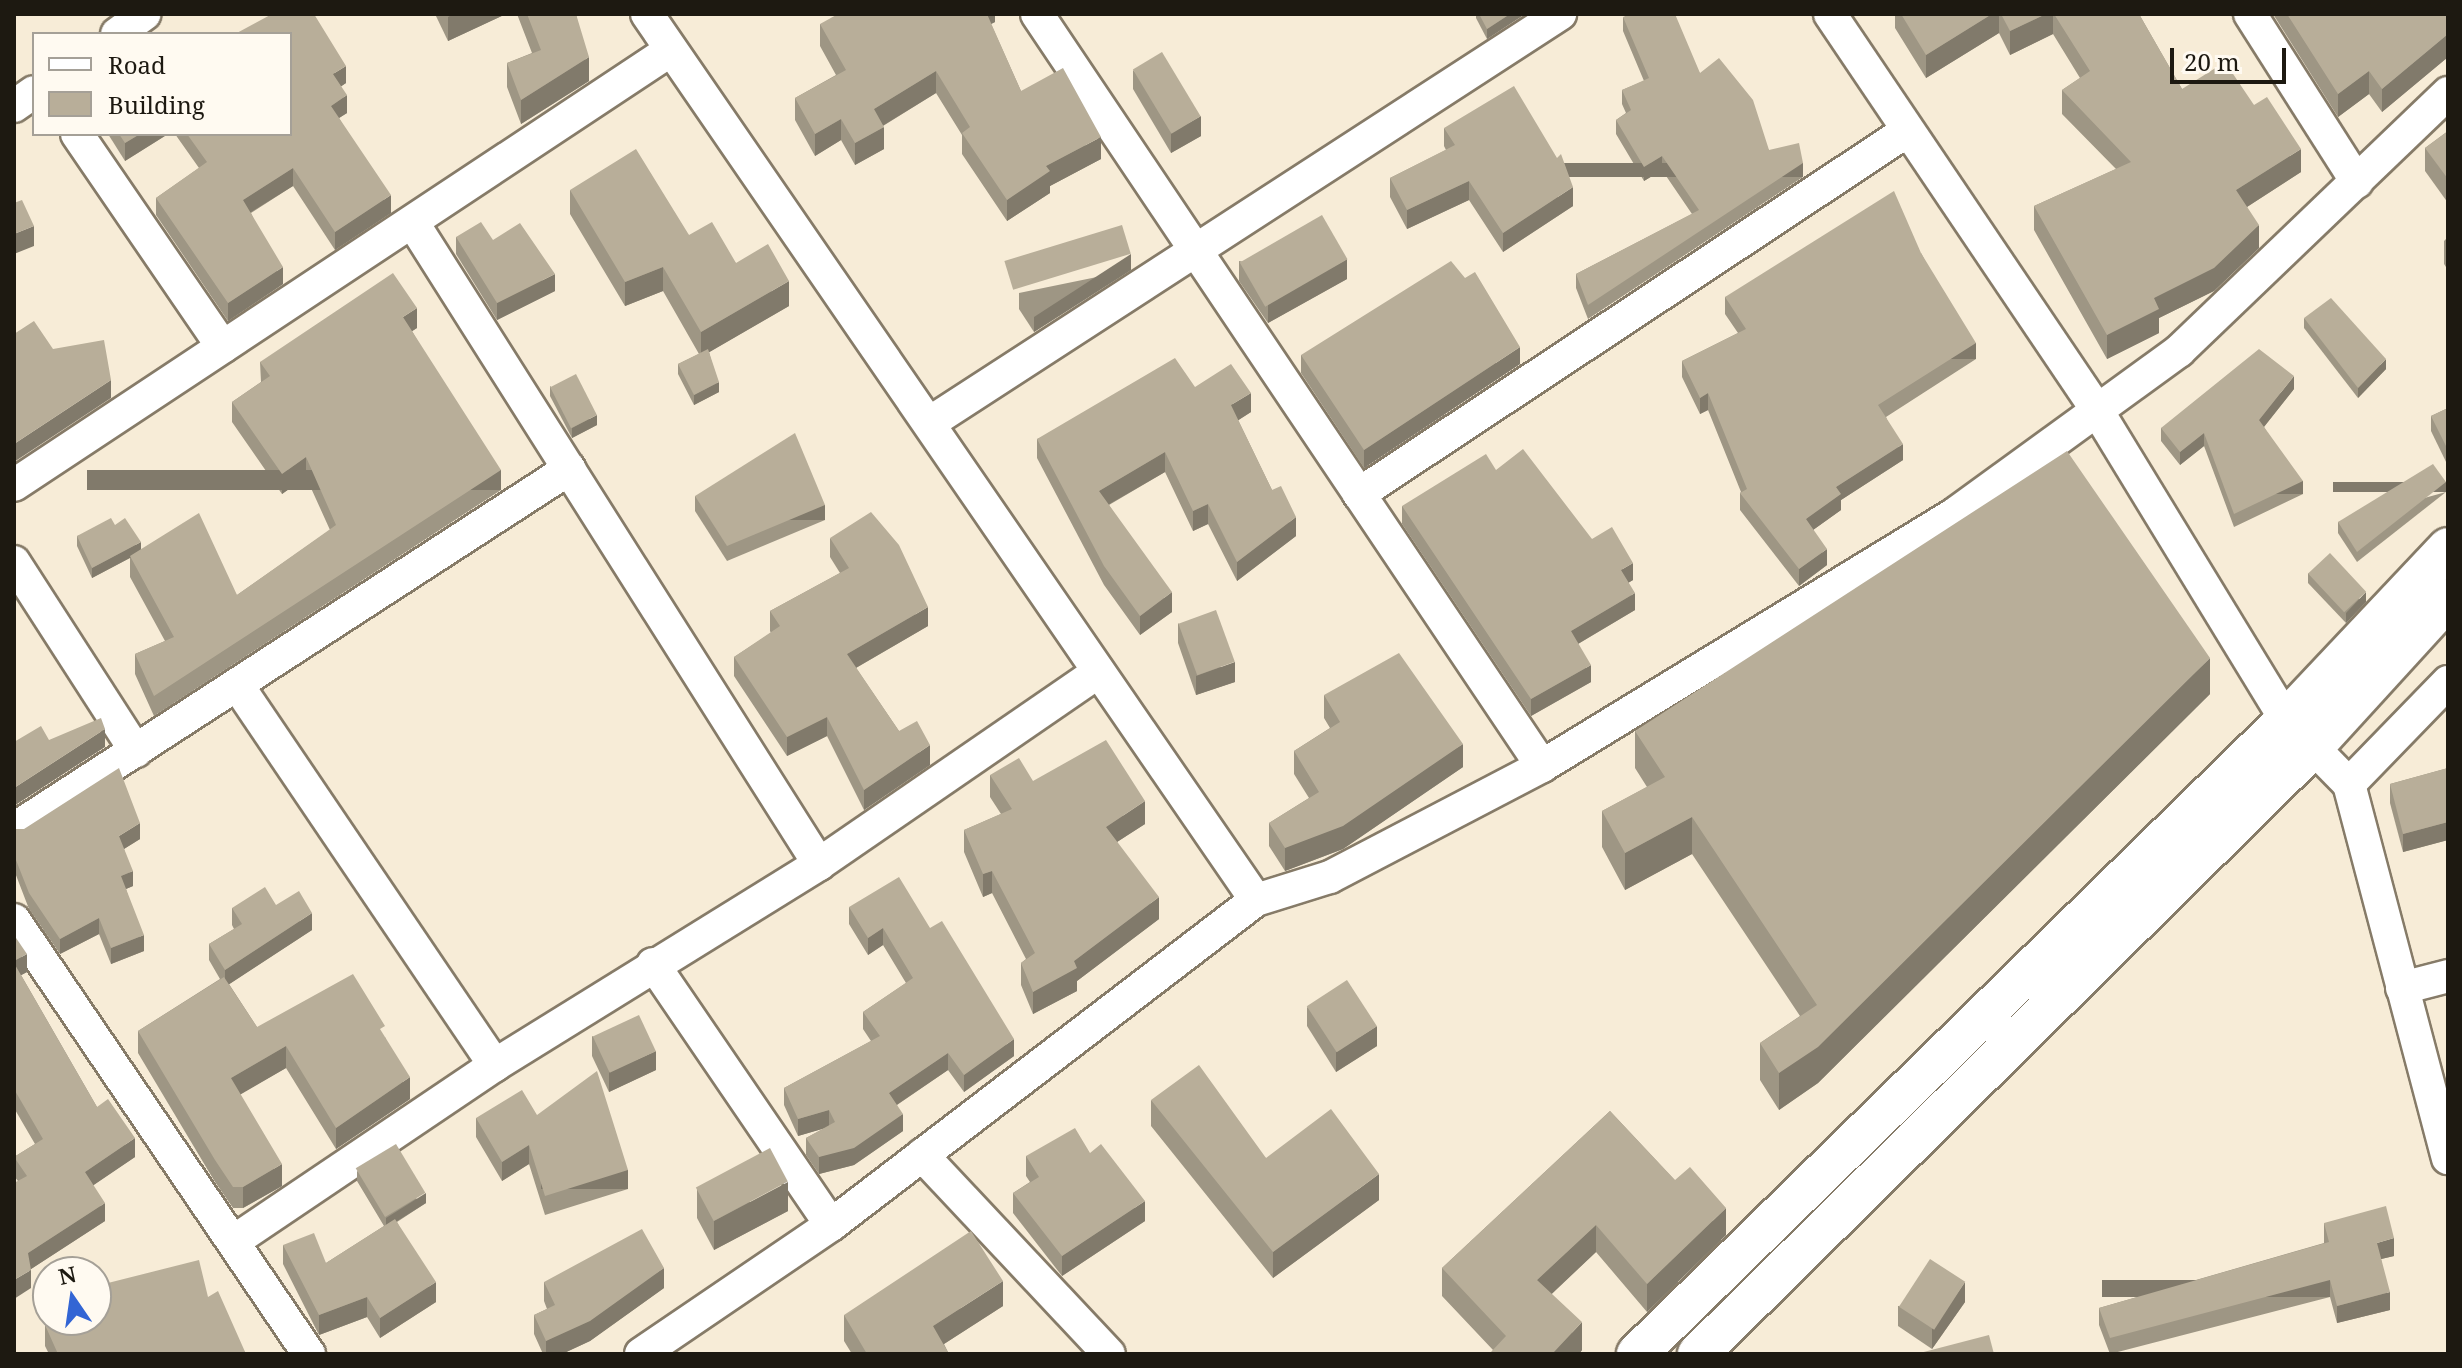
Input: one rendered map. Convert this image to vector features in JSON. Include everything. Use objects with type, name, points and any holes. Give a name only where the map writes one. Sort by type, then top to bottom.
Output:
[{"type":"street","points":[[120,32],[145,14]]},
{"type":"street","points":[[647,14],[931,422],[1098,672],[1256,900]]},
{"type":"street","points":[[1037,14],[1198,245],[1359,494],[1542,766]]},
{"type":"street","points":[[931,422],[1198,245],[1560,14]]},
{"type":"street","points":[[1830,14],[2098,412],[2298,734],[2349,784],[2448,1158]]},
{"type":"street","points":[[2250,14],[2357,182]]},
{"type":"street","points":[[14,485],[671,50]]},
{"type":"street","points":[[14,106],[32,93]]},
{"type":"street","points":[[641,1354],[831,1225],[1256,900],[1330,877],[1542,766],[1956,513],[2179,351],[2448,93]]},
{"type":"street","points":[[1359,494],[1907,131]]},
{"type":"street","points":[[78,136],[223,347]]},
{"type":"street","points":[[413,223],[819,864]]},
{"type":"street","points":[[14,829],[569,469]]},
{"type":"street","points":[[1698,1354],[2298,734],[2448,548]]},
{"type":"street","points":[[14,562],[136,751]]},
{"type":"street","points":[[1637,1354],[2298,734],[2448,599]]},
{"type":"street","points":[[234,1241],[495,1065],[653,964],[819,864],[1098,672]]},
{"type":"street","points":[[2349,784],[2448,682]]},
{"type":"street","points":[[238,686],[495,1065]]},
{"type":"street","points":[[14,920],[309,1354]]},
{"type":"street","points":[[653,964],[831,1225]]},
{"type":"street","points":[[2402,988],[2448,976]]},
{"type":"street","points":[[922,1155],[1109,1354]]},
{"type":"building","points":[[272,14],[314,14],[346,66],[333,74],[347,95],[331,106],[391,195],[335,232],[293,168],[243,200],[283,267],[228,303],[156,198],[207,162],[188,136],[292,136],[292,32],[239,32]]},
{"type":"building","points":[[527,14],[576,14],[589,57],[521,100],[507,63],[541,50]]},
{"type":"building","points":[[838,14],[987,14],[1021,91],[1063,68],[1101,137],[1046,166],[1050,171],[1007,200],[962,133],[970,127],[936,71],[874,109],[884,127],[855,143],[841,119],[815,134],[795,98],[846,70],[820,24]]},
{"type":"building","points":[[1479,14],[1510,14],[1487,29]]},
{"type":"building","points":[[1630,14],[1675,14],[1700,73],[1719,58],[1753,100],[1769,150],[1799,143],[1803,163],[1588,305],[1576,274],[1699,210],[1662,156],[1644,167],[1616,120],[1631,110],[1622,90],[1649,78],[1623,17]]},
{"type":"building","points":[[1901,14],[1992,14],[1926,55]]},
{"type":"building","points":[[2001,14],[2046,14],[2010,31]]},
{"type":"building","points":[[2054,14],[2139,14],[2182,89],[2225,62],[2254,105],[2267,97],[2301,149],[2236,190],[2259,225],[2214,268],[2154,298],[2159,309],[2107,335],[2034,206],[2131,162],[2062,90],[2090,71]]},
{"type":"building","points":[[2287,14],[2448,14],[2448,34],[2382,89],[2369,71],[2338,94]]},
{"type":"building","points":[[1162,52],[1201,116],[1171,134],[1133,70]]},
{"type":"building","points":[[1514,86],[1557,158],[1561,154],[1573,187],[1503,233],[1469,181],[1407,210],[1390,178],[1455,145],[1444,128]]},
{"type":"building","points":[[2448,131],[2448,179],[2425,148]]},
{"type":"building","points":[[120,136],[137,136],[125,143]]},
{"type":"building","points":[[636,149],[689,235],[712,222],[736,263],[768,244],[789,281],[701,332],[663,267],[625,282],[570,190]]},
{"type":"building","points":[[1894,191],[1921,253],[1976,343],[1878,405],[1903,444],[1836,487],[1841,494],[1806,519],[1827,549],[1799,569],[1740,493],[1747,489],[1708,393],[1700,398],[1682,361],[1746,329],[1725,297]]},
{"type":"building","points":[[22,200],[34,226],[14,234],[14,203]]},
{"type":"building","points":[[1322,215],[1348,259],[1265,307],[1240,262]]},
{"type":"building","points":[[481,222],[493,240],[520,223],[555,274],[497,303],[456,237]]},
{"type":"building","points":[[1122,225],[1131,254],[1013,290],[1004,261]]},
{"type":"building","points":[[1451,261],[1465,278],[1475,272],[1520,347],[1364,450],[1301,355]]},
{"type":"building","points":[[393,273],[417,308],[403,317],[501,470],[154,696],[135,654],[174,637],[130,556],[199,513],[237,595],[336,525],[306,457],[282,474],[232,402],[270,376],[260,362]]},
{"type":"building","points":[[2331,298],[2386,359],[2358,388],[2304,318]]},
{"type":"building","points":[[34,321],[53,349],[104,340],[111,380],[14,444],[14,334]]},
{"type":"building","points":[[708,349],[719,382],[694,395],[678,364]]},
{"type":"building","points":[[2259,349],[2294,376],[2259,420],[2303,481],[2234,514],[2204,433],[2180,452],[2161,428]]},
{"type":"building","points":[[1175,358],[1195,387],[1231,364],[1251,393],[1231,405],[1272,490],[1281,486],[1296,517],[1237,562],[1208,504],[1193,511],[1165,452],[1099,491],[1172,592],[1140,616],[1104,566],[1037,439]]},
{"type":"building","points":[[576,374],[597,415],[571,428],[550,387]]},
{"type":"building","points":[[2448,408],[2448,450],[2431,416]]},
{"type":"building","points":[[795,433],[825,505],[727,546],[695,496]]},
{"type":"building","points":[[1523,449],[1592,539],[1612,527],[1633,563],[1621,570],[1635,593],[1571,631],[1591,665],[1531,699],[1402,506],[1486,454],[1496,470]]},
{"type":"building","points":[[2067,451],[2210,658],[1818,1047],[1779,1073],[1760,1043],[1817,1005],[1692,817],[1625,853],[1602,811],[1665,777],[1635,731]]},
{"type":"building","points":[[2433,464],[2446,482],[2357,552],[2338,522]]},
{"type":"building","points":[[871,512],[899,545],[928,607],[847,654],[899,731],[917,721],[930,745],[864,790],[827,717],[787,737],[734,657],[780,626],[770,611],[849,568],[830,538]]},
{"type":"building","points":[[111,518],[115,525],[125,518],[141,542],[92,568],[77,536]]},
{"type":"building","points":[[2330,553],[2366,592],[2344,612],[2308,573]]},
{"type":"building","points":[[1216,610],[1235,662],[1197,675],[1178,624]]},
{"type":"building","points":[[1399,653],[1463,744],[1343,826],[1285,848],[1269,823],[1319,792],[1294,751],[1340,722],[1324,695]]},
{"type":"building","points":[[101,718],[105,729],[14,788],[14,742],[41,726],[49,740]]},
{"type":"building","points":[[1106,740],[1145,801],[1106,827],[1159,897],[1074,961],[1077,968],[1033,992],[1021,963],[1035,953],[992,871],[983,874],[964,830],[1012,809],[990,775],[1019,758],[1033,781]]},
{"type":"building","points":[[119,768],[140,823],[119,836],[133,871],[121,876],[144,935],[111,948],[99,918],[60,939],[29,893],[14,855],[14,829],[24,829]]},
{"type":"building","points":[[2448,768],[2448,822],[2403,834],[2390,784]]},
{"type":"building","points":[[899,877],[930,928],[942,921],[1014,1039],[964,1075],[948,1053],[889,1093],[903,1114],[854,1148],[819,1157],[806,1138],[835,1122],[829,1110],[798,1119],[784,1088],[880,1036],[863,1012],[913,978],[883,928],[868,938],[849,907]]},
{"type":"building","points":[[265,887],[276,905],[299,891],[312,913],[225,970],[209,944],[242,924],[232,908]]},
{"type":"building","points":[[14,935],[27,954],[14,961]]},
{"type":"building","points":[[14,963],[97,1107],[108,1099],[135,1138],[85,1172],[105,1203],[28,1253],[31,1270],[14,1280],[14,1183],[27,1176],[14,1157],[43,1139],[14,1089]]},
{"type":"building","points":[[353,974],[385,1026],[380,1029],[410,1077],[336,1128],[286,1046],[231,1078],[282,1164],[243,1187],[233,1187],[138,1031],[224,977],[257,1027]]},
{"type":"building","points":[[1347,980],[1377,1026],[1337,1052],[1307,1006]]},
{"type":"building","points":[[639,1015],[656,1051],[610,1073],[593,1037]]},
{"type":"building","points":[[1199,1065],[1266,1158],[1331,1109],[1379,1174],[1273,1252],[1151,1100]]},
{"type":"building","points":[[597,1071],[628,1170],[545,1196],[529,1145],[502,1162],[476,1118],[522,1090],[537,1115]]},
{"type":"building","points":[[1610,1111],[1675,1180],[1690,1167],[1726,1208],[1647,1284],[1596,1225],[1537,1280],[1582,1322],[1552,1354],[1493,1354],[1491,1352],[1506,1336],[1442,1268]]},
{"type":"building","points":[[1075,1128],[1090,1153],[1101,1144],[1145,1201],[1062,1256],[1013,1193],[1039,1177],[1026,1156]]},
{"type":"building","points":[[396,1144],[425,1193],[385,1217],[356,1168]]},
{"type":"building","points":[[770,1148],[788,1182],[714,1221],[696,1187]]},
{"type":"building","points":[[2386,1206],[2394,1238],[2377,1243],[2390,1292],[2337,1306],[2330,1280],[2110,1338],[2099,1308],[2329,1242],[2324,1223]]},
{"type":"building","points":[[395,1219],[436,1282],[380,1318],[367,1297],[319,1315],[283,1245],[314,1233],[326,1263]]},
{"type":"building","points":[[642,1229],[664,1268],[590,1321],[546,1341],[534,1315],[555,1305],[544,1282]]},
{"type":"building","points":[[971,1231],[1003,1281],[933,1326],[949,1354],[867,1354],[844,1315]]},
{"type":"building","points":[[1930,1259],[1965,1282],[1934,1330],[1899,1307]]},
{"type":"building","points":[[199,1260],[208,1297],[218,1291],[246,1354],[58,1354],[50,1336],[112,1336],[112,1282]]},
{"type":"building","points":[[1989,1335],[1994,1354],[1916,1354]]}]
